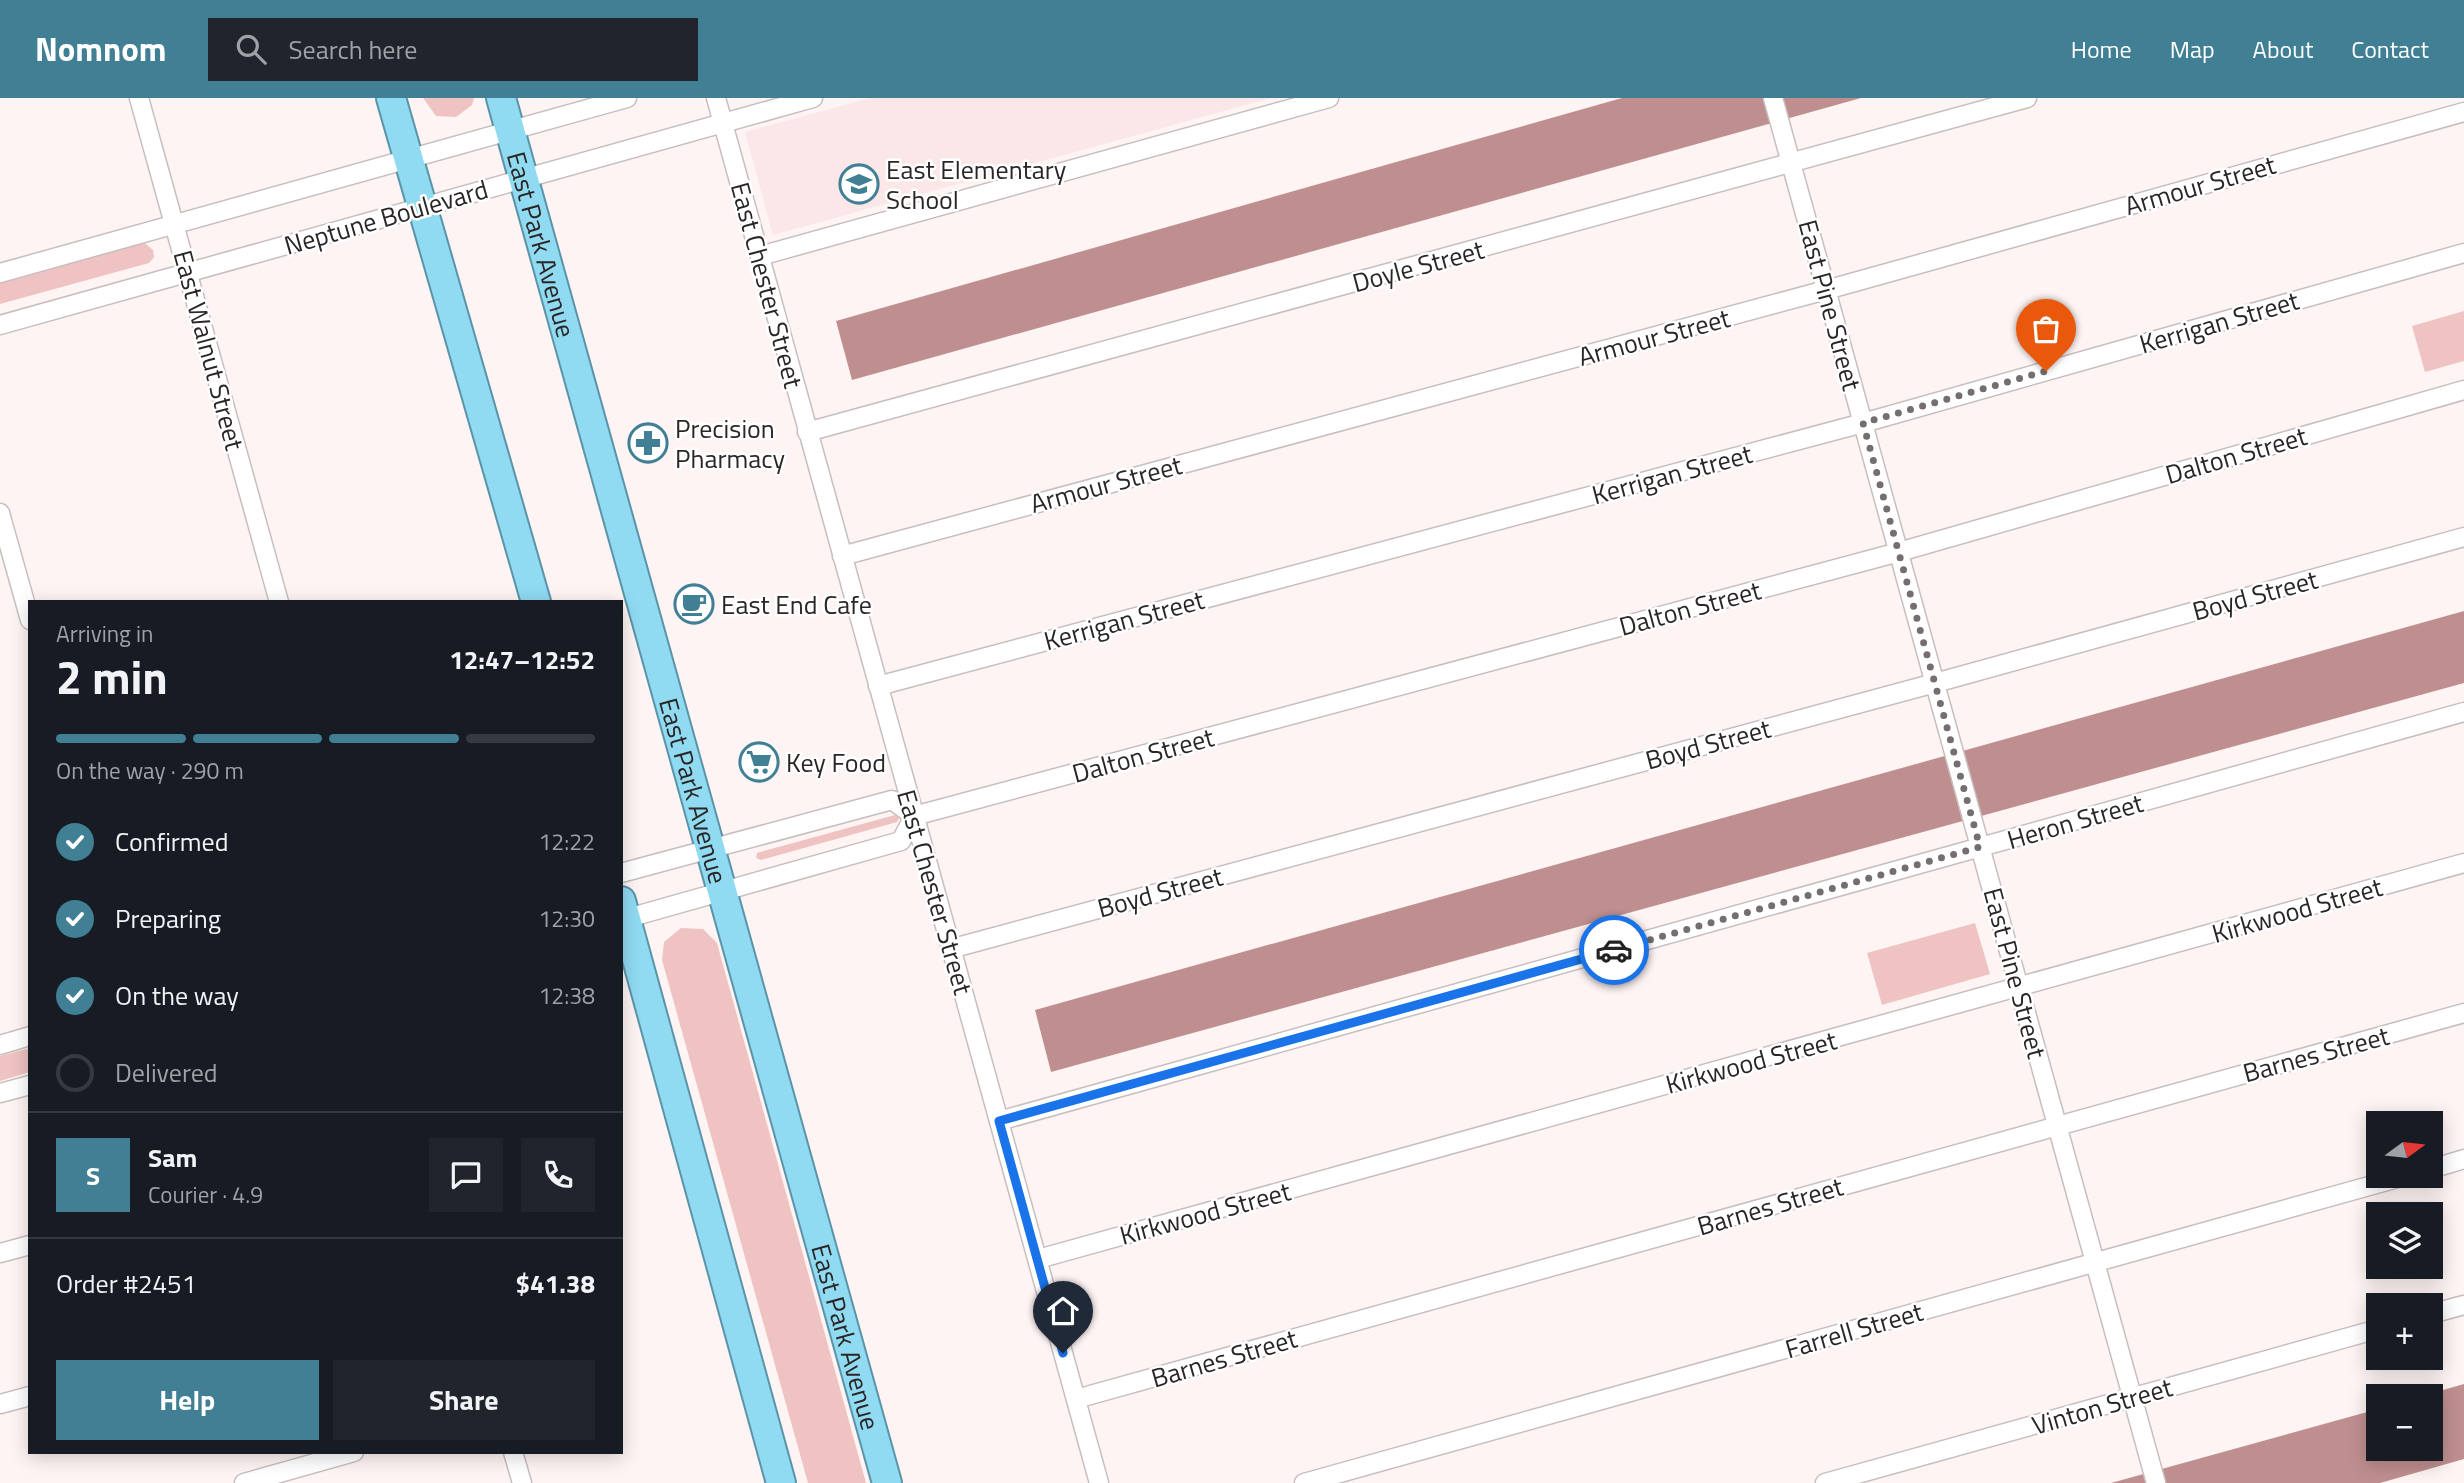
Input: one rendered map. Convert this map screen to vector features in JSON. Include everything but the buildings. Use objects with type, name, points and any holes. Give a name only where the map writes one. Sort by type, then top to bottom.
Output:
[{"type":"highway","points":[[391,98],[535,600]]},
{"type":"highway","name":"East Park Avenue","points":[[501,98],[887,1483]]},
{"type":"highway","points":[[623,913],[781,1483]]},
{"type":"street","name":"East Walnut Street","points":[[139,98],[278,600]]},
{"type":"street","name":"Neptune Boulevard","points":[[0,273],[627,98]]},
{"type":"street","name":"East Chester Street","points":[[716,98],[1100,1483]]},
{"type":"street","name":"Neptune Boulevard","points":[[0,325],[813,98]]},
{"type":"street","points":[[760,256],[1329,98]]},
{"type":"street","name":"East Pine Street","points":[[1773,98],[2157,1483]]},
{"type":"street","name":"Doyle Street","points":[[807,432],[2027,98]]},
{"type":"street","name":"Armour Street","points":[[842,556],[1826,290],[2464,112]]},
{"type":"street","name":"Kerrigan Street","points":[[878,686],[1863,423],[2464,253]]},
{"type":"street","name":"Dalton Street","points":[[914,816],[1899,552],[2464,390]]},
{"type":"street","points":[[0,513],[28,613]]},
{"type":"street","name":"Boyd Street","points":[[950,949],[2464,537]]},
{"type":"street","name":"Heron Street","points":[[999,1121],[1978,839],[2464,712]]},
{"type":"street","points":[[623,872],[892,800],[914,816],[901,841],[723,892],[623,913]]},
{"type":"street","name":"Kirkwood Street","points":[[1038,1259],[2464,863]]},
{"type":"street","name":"Barnes Street","points":[[1076,1399],[2464,1013]]},
{"type":"street","points":[[0,1045],[28,1037]]},
{"type":"street","points":[[0,1093],[28,1086]]},
{"type":"street","points":[[2443,1166],[2464,1160]]},
{"type":"street","name":"Farrell Street","points":[[1304,1483],[2366,1187]]},
{"type":"street","points":[[0,1253],[28,1246]]},
{"type":"street","points":[[2443,1310],[2464,1304]]},
{"type":"street","name":"Vinton Street","points":[[1825,1483],[2366,1332]]},
{"type":"street","points":[[0,1404],[28,1397]]},
{"type":"street","points":[[244,1483],[347,1454]]},
{"type":"street","points":[[514,1454],[522,1483]]},
{"type":"shaded area","points":[[423,98],[474,98],[472,105],[456,117],[436,116]]},
{"type":"shaded area","name":"East Elementary School","points":[[870,98],[1271,98],[773,235],[745,132]]},
{"type":"shaded area","points":[[1622,98],[1861,98],[852,380],[836,321]]},
{"type":"shaded area","points":[[142,241],[153,250],[154,257],[149,263],[0,304],[0,280]]},
{"type":"shaded area","points":[[2464,311],[2464,361],[2425,372],[2412,326]]},
{"type":"shaded area","points":[[2464,611],[2464,683],[1051,1072],[1035,1010]]},
{"type":"shaded area","points":[[895,815],[899,818],[897,822],[761,860],[756,858],[757,853]]},
{"type":"shaded area","points":[[1975,923],[1990,974],[1882,1005],[1867,953]]},
{"type":"shaded area","points":[[681,928],[703,929],[717,943],[866,1483],[808,1483],[662,960],[664,942]]},
{"type":"shaded area","points":[[28,1049],[28,1073],[0,1081],[0,1056]]},
{"type":"shaded area","points":[[2464,1384],[2464,1459],[2380,1483],[2111,1483],[2366,1412],[2366,1461],[2443,1461],[2443,1390]]},
{"type":"way so far","points":[[1614,950],[1980,847],[1863,423],[2046,371]]},
{"type":"place","name":"East Elementary School","points":[[859,184]]},
{"type":"place","name":"Precision Pharmacy","points":[[648,443]]},
{"type":"place","name":"East End Cafe","points":[[694,604]]},
{"type":"place","name":"Key Food","points":[[759,762]]},
{"type":"route","points":[[1063,1353],[999,1121],[1614,950]]}]
